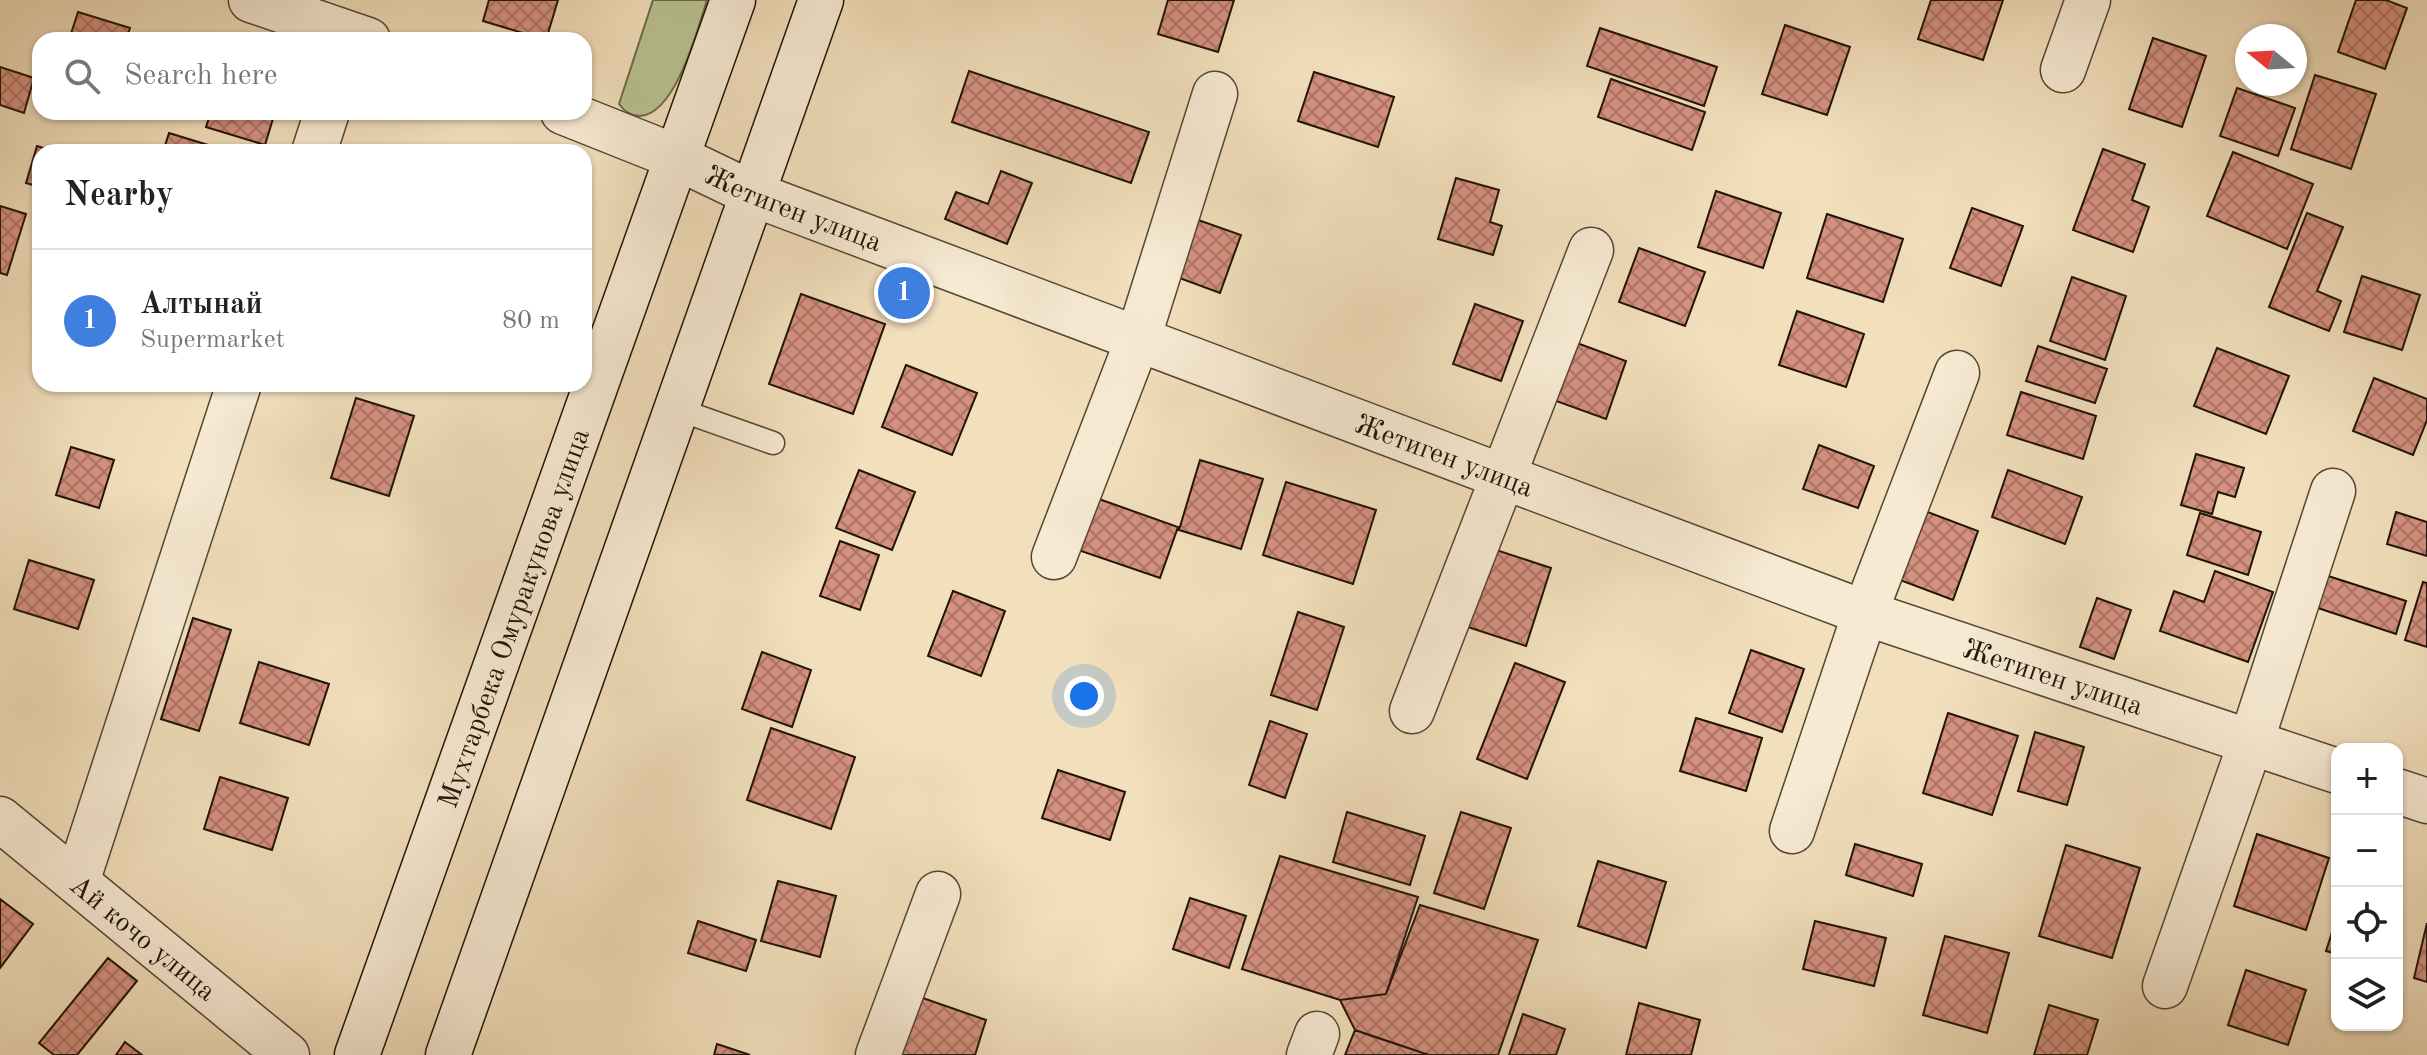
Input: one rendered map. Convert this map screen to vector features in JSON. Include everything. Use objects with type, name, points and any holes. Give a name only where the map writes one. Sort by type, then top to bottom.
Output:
[{"type":"street","points":[[251,0],[359,29]]},
{"type":"street","name":"Мухтарбека Омуракунова улица","points":[[357,1055],[733,0]]},
{"type":"street","points":[[448,1055],[821,0]]},
{"type":"street","points":[[2063,70],[2088,0]]},
{"type":"street","points":[[1054,557],[1138,339],[1215,94]]},
{"type":"street","points":[[317,144],[324,120]]},
{"type":"street","name":"Жетиген улица","points":[[583,120],[676,157],[753,194],[1865,613],[2331,769]]},
{"type":"street","points":[[1412,711],[1591,250]]},
{"type":"street","points":[[1792,831],[1865,613],[1957,373]]},
{"type":"street","points":[[77,882],[236,392]]},
{"type":"street","points":[[2165,986],[2251,742],[2333,491]]},
{"type":"street","points":[[2403,793],[2427,801]]},
{"type":"street","name":"Ай кочо улица","points":[[0,819],[287,1055]]},
{"type":"street","points":[[878,1055],[938,894]]},
{"type":"lane","points":[[677,409],[773,443]]},
{"type":"green space","points":[[653,0],[707,0],[675,86],[653,112],[636,116],[619,104]]},
{"type":"building","points":[[489,0],[558,0],[548,32],[519,32],[483,21]]},
{"type":"building","points":[[1168,0],[1234,0],[1218,52],[1158,34]]},
{"type":"building","points":[[1931,0],[2003,0],[1983,60],[1918,39]]},
{"type":"building","points":[[2356,0],[2386,0],[2407,8],[2385,69],[2338,52]]},
{"type":"building","points":[[78,12],[130,28],[129,32],[72,32]]},
{"type":"building","points":[[1785,25],[1850,47],[1827,115],[1762,94]]},
{"type":"building","points":[[1600,28],[1717,67],[1704,106],[1587,66]]},
{"type":"building","points":[[2153,38],[2206,56],[2182,127],[2129,109]]},
{"type":"building","points":[[0,67],[32,77],[24,113],[0,105]]},
{"type":"building","points":[[969,71],[1149,132],[1131,183],[952,122]]},
{"type":"building","points":[[1314,72],[1394,97],[1378,147],[1298,121]]},
{"type":"building","points":[[2315,75],[2376,94],[2351,169],[2291,149]]},
{"type":"building","points":[[1611,79],[1705,112],[1692,150],[1598,117]]},
{"type":"building","points":[[2235,94],[2260,96],[2295,108],[2278,156],[2220,136]]},
{"type":"building","points":[[208,120],[273,120],[265,144],[206,127]]},
{"type":"building","points":[[169,133],[205,144],[166,144]]},
{"type":"building","points":[[2103,149],[2145,164],[2132,200],[2149,207],[2133,252],[2073,230]]},
{"type":"building","points":[[2233,152],[2313,184],[2287,249],[2207,216]]},
{"type":"building","points":[[32,163],[32,185],[26,183]]},
{"type":"building","points":[[1001,171],[1032,183],[1007,244],[945,219],[956,192],[988,204]]},
{"type":"building","points":[[1456,178],[1499,190],[1490,222],[1502,226],[1493,255],[1438,239]]},
{"type":"building","points":[[1716,191],[1781,213],[1763,268],[1698,247]]},
{"type":"building","points":[[0,206],[26,214],[7,275],[0,273]]},
{"type":"building","points":[[1972,208],[2023,226],[2001,286],[1950,268]]},
{"type":"building","points":[[2307,213],[2343,227],[2317,291],[2341,301],[2329,331],[2269,307]]},
{"type":"building","points":[[1827,214],[1903,239],[1883,302],[1807,278]]},
{"type":"building","points":[[1184,215],[1241,235],[1220,293],[1163,272]]},
{"type":"building","points":[[1639,248],[1705,272],[1685,326],[1619,302]]},
{"type":"building","points":[[2362,276],[2420,295],[2402,350],[2344,332]]},
{"type":"building","points":[[2072,277],[2126,296],[2105,360],[2050,341]]},
{"type":"building","points":[[801,294],[885,324],[853,414],[769,384]]},
{"type":"building","points":[[1475,304],[1523,321],[1501,381],[1453,364]]},
{"type":"building","points":[[1797,311],[1864,334],[1846,387],[1779,365]]},
{"type":"building","points":[[1566,339],[1626,361],[1606,419],[1545,397]]},
{"type":"building","points":[[2038,346],[2107,369],[2095,403],[2026,381]]},
{"type":"building","points":[[2217,348],[2289,376],[2266,434],[2194,406]]},
{"type":"building","points":[[906,365],[977,393],[952,455],[882,427]]},
{"type":"building","points":[[2374,378],[2427,399],[2427,420],[2413,455],[2353,431]]},
{"type":"building","points":[[2021,392],[2096,416],[2083,459],[2007,435]]},
{"type":"building","points":[[356,398],[414,416],[389,496],[331,478]]},
{"type":"building","points":[[1819,445],[1874,466],[1858,508],[1803,489]]},
{"type":"building","points":[[71,447],[114,460],[99,508],[56,495]]},
{"type":"building","points":[[2196,454],[2244,468],[2235,497],[2218,492],[2212,514],[2181,505]]},
{"type":"building","points":[[1200,460],[1263,479],[1241,549],[1179,530]]},
{"type":"building","points":[[859,470],[915,492],[892,550],[836,528]]},
{"type":"building","points":[[2008,470],[2082,497],[2065,544],[1992,517]]},
{"type":"building","points":[[1286,482],[1376,510],[1353,584],[1263,555]]},
{"type":"building","points":[[1096,498],[1178,527],[1160,578],[1078,550]]},
{"type":"building","points":[[1917,508],[1978,531],[1953,600],[1892,577]]},
{"type":"building","points":[[2396,512],[2427,522],[2427,556],[2387,544]]},
{"type":"building","points":[[2200,513],[2261,532],[2248,575],[2187,555]]},
{"type":"building","points":[[840,541],[879,555],[860,610],[820,596]]},
{"type":"building","points":[[1490,548],[1551,568],[1526,646],[1465,626]]},
{"type":"building","points":[[29,560],[94,580],[78,629],[14,609]]},
{"type":"building","points":[[2215,571],[2273,592],[2248,662],[2160,631],[2174,591],[2204,602]]},
{"type":"building","points":[[2325,575],[2406,601],[2396,634],[2315,607]]},
{"type":"building","points":[[2423,582],[2427,583],[2427,647],[2405,640]]},
{"type":"building","points":[[953,591],[1005,611],[981,676],[928,656]]},
{"type":"building","points":[[2097,598],[2131,610],[2114,659],[2080,647]]},
{"type":"building","points":[[1298,612],[1344,627],[1317,710],[1271,695]]},
{"type":"building","points":[[193,618],[231,630],[199,731],[161,719]]},
{"type":"building","points":[[1751,650],[1804,669],[1782,732],[1729,713]]},
{"type":"building","points":[[762,652],[811,670],[792,727],[742,709]]},
{"type":"building","points":[[259,662],[329,684],[309,745],[240,723]]},
{"type":"building","points":[[1515,663],[1565,682],[1527,779],[1477,759]]},
{"type":"building","points":[[1948,713],[2018,736],[1992,815],[1923,793]]},
{"type":"building","points":[[1696,718],[1762,738],[1746,791],[1680,771]]},
{"type":"building","points":[[1270,721],[1307,734],[1285,798],[1249,785]]},
{"type":"building","points":[[771,728],[855,757],[831,829],[747,800]]},
{"type":"building","points":[[2035,732],[2084,747],[2067,805],[2018,791]]},
{"type":"building","points":[[1058,770],[1125,792],[1110,840],[1042,818]]},
{"type":"building","points":[[220,777],[288,798],[272,850],[204,829]]},
{"type":"building","points":[[1347,812],[1425,836],[1410,885],[1333,862]]},
{"type":"building","points":[[1461,812],[1511,828],[1484,909],[1434,893]]},
{"type":"building","points":[[2257,834],[2329,858],[2306,930],[2234,906]]},
{"type":"building","points":[[1855,844],[1922,864],[1913,896],[1846,875]]},
{"type":"building","points":[[2066,845],[2140,868],[2112,958],[2039,936]]},
{"type":"building","points":[[1280,856],[1418,897],[1386,994],[1340,1000],[1242,969]]},
{"type":"building","points":[[1598,861],[1666,882],[1646,948],[1578,926]]},
{"type":"building","points":[[778,881],[836,896],[820,957],[761,941]]},
{"type":"building","points":[[1190,898],[1246,916],[1229,968],[1173,949]]},
{"type":"building","points":[[0,899],[33,924],[0,968]]},
{"type":"building","points":[[1420,905],[1538,940],[1498,1055],[1429,1055],[1355,1030],[1340,1000],[1386,994]]},
{"type":"building","points":[[698,921],[756,940],[746,971],[688,953]]},
{"type":"building","points":[[1815,921],[1886,938],[1874,986],[1803,969]]},
{"type":"building","points":[[2427,923],[2427,982],[2414,978]]},
{"type":"building","points":[[1945,936],[2009,953],[1987,1033],[1923,1015]]},
{"type":"building","points":[[2331,936],[2331,952],[2326,951]]},
{"type":"building","points":[[108,958],[137,981],[77,1055],[54,1055],[39,1043]]},
{"type":"building","points":[[2246,970],[2306,990],[2288,1045],[2228,1025]]},
{"type":"building","points":[[917,996],[986,1020],[975,1055],[897,1055]]},
{"type":"building","points":[[1639,1003],[1700,1020],[1691,1055],[1626,1055]]},
{"type":"building","points":[[2049,1005],[2098,1020],[2087,1055],[2034,1055]]},
{"type":"building","points":[[1523,1014],[1565,1029],[1556,1055],[1509,1055]]},
{"type":"building","points":[[1355,1030],[1369,1035],[1429,1055],[1345,1055]]},
{"type":"building","points":[[125,1042],[142,1055],[116,1055]]},
{"type":"building","points":[[717,1044],[750,1055],[714,1055]]},
{"type":"place","name":"Алтынай","points":[[904,293]]}]
